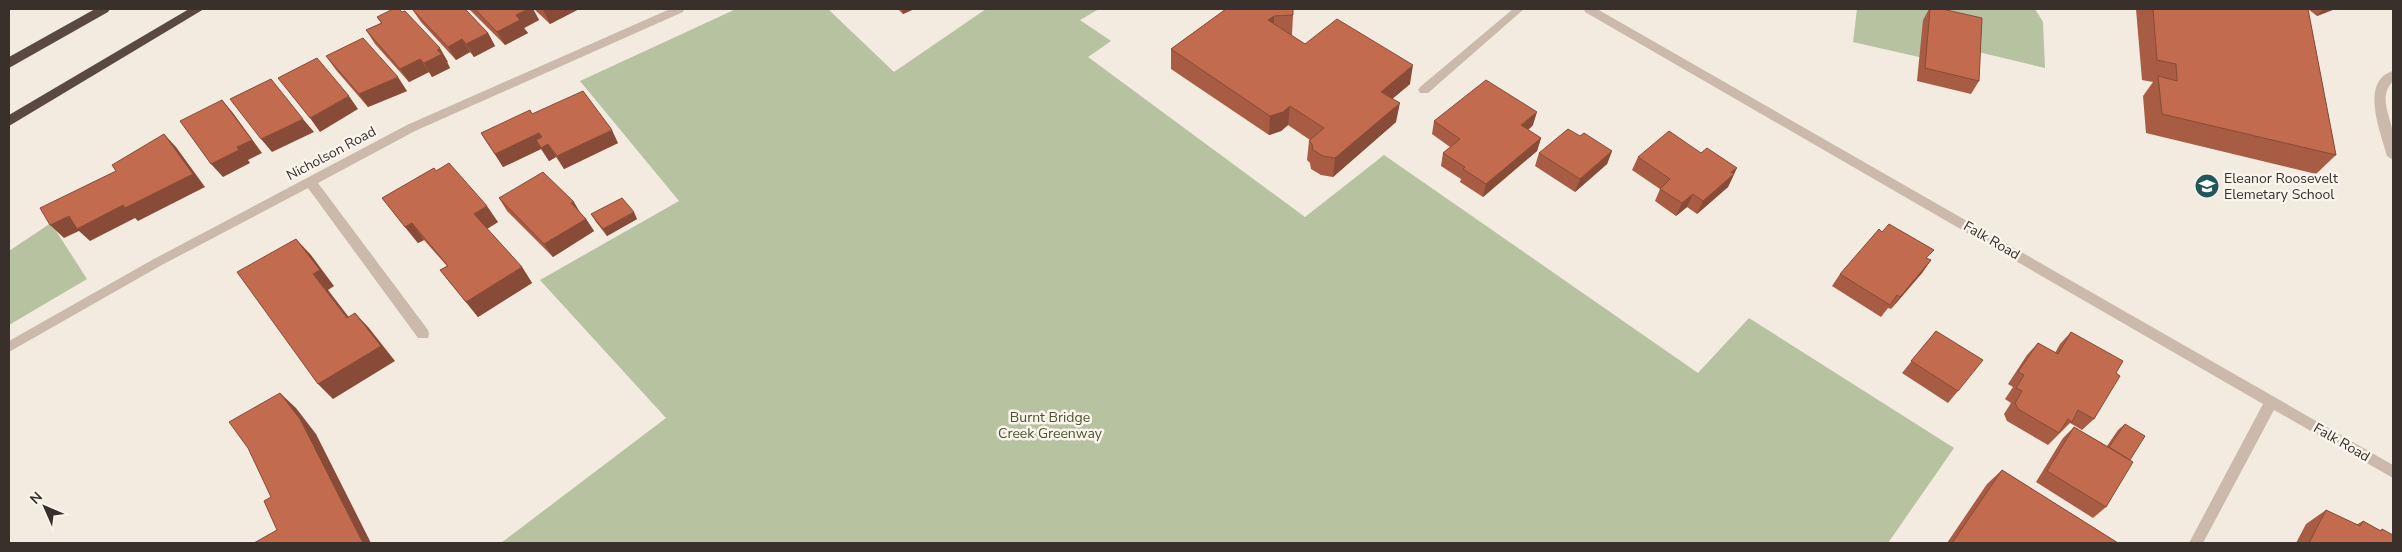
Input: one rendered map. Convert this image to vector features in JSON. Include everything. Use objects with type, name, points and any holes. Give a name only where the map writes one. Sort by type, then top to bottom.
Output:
[{"type":"highway","points":[[9,64],[104,9]]},
{"type":"highway","points":[[9,121],[198,9]]},
{"type":"street","name":"Nicholson Road","points":[[9,347],[156,262],[411,128],[679,9]]},
{"type":"street","points":[[1424,90],[1519,9]]},
{"type":"street","name":"Falk Road","points":[[1590,9],[2393,472]]},
{"type":"street","points":[[2393,75],[2381,87],[2380,101],[2393,156]]},
{"type":"street","points":[[310,181],[423,334]]},
{"type":"street","points":[[2196,543],[2272,401]]},
{"type":"green space","name":"Burnt Bridge Creek Greenway","points":[[736,9],[828,9],[894,72],[986,9],[1099,9],[1080,20],[1111,41],[1088,57],[1305,217],[1384,155],[1698,373],[1749,318],[1954,448],[1888,543],[501,543],[666,418],[540,280],[679,201],[580,81]]},
{"type":"green space","points":[[1857,9],[2035,9],[2043,22],[2045,68],[1978,52],[1919,57],[1853,42]]},
{"type":"green space","points":[[51,223],[87,279],[9,325],[9,251]]},
{"type":"building","points":[[393,9],[405,11],[440,48],[437,50],[442,54],[424,63],[420,59],[400,69],[366,30],[382,23],[377,17]]},
{"type":"building","points":[[412,9],[465,9],[488,33],[466,44],[462,39],[448,47]]},
{"type":"building","points":[[475,9],[528,9],[516,15],[520,20],[497,32]]},
{"type":"building","points":[[1226,9],[1293,9],[1293,15],[1274,16],[1268,20],[1305,44],[1337,19],[1413,65],[1381,92],[1400,103],[1335,158],[1323,156],[1313,150],[1312,144],[1309,141],[1324,128],[1290,106],[1283,112],[1270,116],[1171,49]]},
{"type":"building","points":[[1930,9],[1942,9],[1982,18],[1979,81],[1925,68]]},
{"type":"building","points":[[2153,9],[2308,9],[2336,155],[2162,114],[2158,76],[2177,81],[2176,64],[2157,60]]},
{"type":"building","points":[[363,38],[398,77],[359,94],[326,56]]},
{"type":"building","points":[[317,58],[349,96],[310,118],[278,78]]},
{"type":"building","points":[[271,79],[303,119],[261,139],[230,99]]},
{"type":"building","points":[[1486,80],[1537,112],[1521,125],[1541,138],[1486,184],[1463,169],[1465,167],[1443,153],[1460,139],[1434,121]]},
{"type":"building","points":[[583,91],[612,130],[557,156],[548,144],[541,148],[536,140],[542,137],[539,133],[495,154],[481,133],[530,110],[532,114]]},
{"type":"building","points":[[222,100],[252,140],[237,147],[239,150],[211,164],[180,121]]},
{"type":"building","points":[[1568,129],[1580,136],[1584,133],[1612,151],[1580,179],[1539,153]]},
{"type":"building","points":[[1669,131],[1701,153],[1707,148],[1737,168],[1731,172],[1734,174],[1703,201],[1693,194],[1682,203],[1660,189],[1670,179],[1638,157]]},
{"type":"building","points":[[164,134],[193,174],[125,208],[123,205],[77,229],[69,216],[50,225],[40,208],[116,171],[112,165]]},
{"type":"building","points":[[449,163],[487,206],[474,214],[522,267],[466,302],[440,270],[448,266],[412,223],[405,227],[382,198],[434,168],[436,171]]},
{"type":"building","points":[[543,172],[574,202],[571,203],[586,219],[544,244],[499,198]]},
{"type":"building","points":[[622,198],[634,212],[603,229],[591,214]]},
{"type":"building","points":[[1889,224],[1934,250],[1926,258],[1931,260],[1900,297],[1897,295],[1890,305],[1840,274],[1879,229],[1882,232]]},
{"type":"building","points":[[296,239],[320,270],[313,274],[347,318],[355,313],[381,346],[318,384],[237,272]]},
{"type":"building","points":[[1936,331],[1983,360],[1958,391],[1911,361]]},
{"type":"building","points":[[2071,332],[2123,361],[2116,373],[2120,376],[2094,419],[2078,410],[2072,422],[2068,419],[2059,433],[2018,409],[2015,403],[2022,391],[2016,388],[2024,375],[2018,372],[2038,343],[2058,354]]},
{"type":"building","points":[[280,393],[300,419],[363,543],[254,543],[277,530],[264,501],[271,497],[248,448],[229,422]]},
{"type":"building","points":[[2125,424],[2145,436],[2130,460],[2109,447]]},
{"type":"building","points":[[2074,427],[2133,462],[2106,507],[2047,471]]},
{"type":"building","points":[[2002,470],[2118,543],[1952,543]]},
{"type":"building","points":[[2326,510],[2360,526],[2363,521],[2381,531],[2382,529],[2393,535],[2393,543],[2309,543]]},
{"type":"place","name":"Eleanor Roosevelt Elemetary School","points":[[2207,186]]}]
